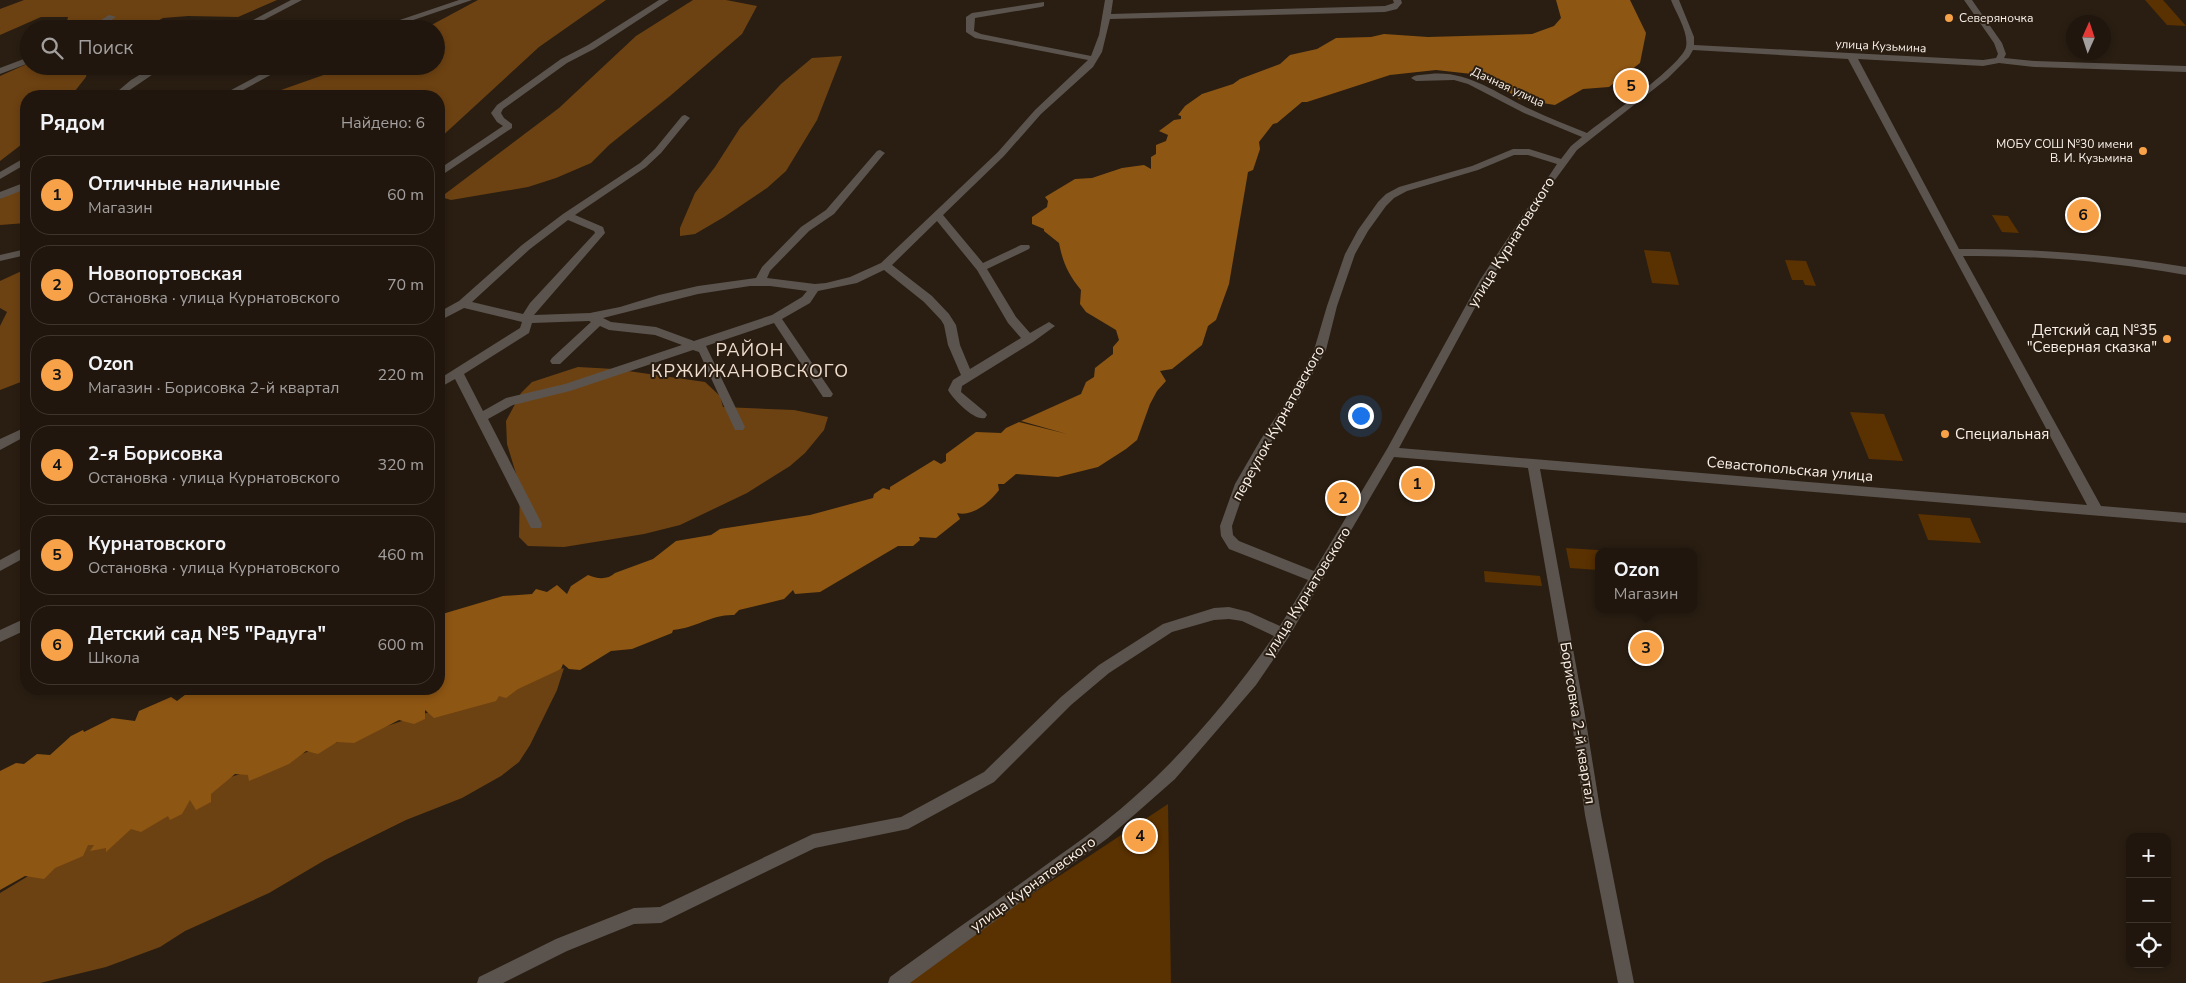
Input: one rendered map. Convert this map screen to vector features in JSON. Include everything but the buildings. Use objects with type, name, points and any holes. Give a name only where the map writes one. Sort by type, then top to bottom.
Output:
[{"type":"street","points":[[258,20],[298,0]]},
{"type":"street","points":[[405,20],[468,0]]},
{"type":"street","points":[[445,170],[509,126],[500,120],[496,113],[500,107],[564,60],[591,47],[665,0]]},
{"type":"street","points":[[463,304],[527,320],[594,319],[659,299],[698,290],[760,281],[815,288],[853,280],[884,265],[1002,154],[1038,112],[1090,65],[1095,59],[1107,17],[1109,0]]},
{"type":"street","points":[[1675,0],[1687,27],[1690,48]]},
{"type":"street","points":[[1968,0],[1998,43],[2000,55]]},
{"type":"street","points":[[1107,17],[1385,10],[1394,7],[1398,2]]},
{"type":"street","points":[[1041,4],[972,16],[969,19],[970,32],[978,36],[1095,59]]},
{"type":"street","points":[[107,20],[112,17]]},
{"type":"street","name":"улица Кузьмина","points":[[1690,48],[1983,63],[2000,55],[2047,65],[2186,70]]},
{"type":"street","name":"улица Курнатовского","points":[[896,983],[1103,833],[1170,774],[1212,729],[1251,681],[1283,634],[1391,452],[1485,280],[1562,162],[1587,136],[1666,76],[1678,65],[1690,48]]},
{"type":"street","points":[[1852,57],[1868,90],[2097,511]]},
{"type":"street","points":[[0,71],[20,63]]},
{"type":"street","points":[[124,90],[146,75]]},
{"type":"street","points":[[237,90],[266,75]]},
{"type":"street","name":"Дачная улица","points":[[1416,78],[1446,77],[1471,82],[1527,111],[1587,136]]},
{"type":"street","points":[[445,314],[463,304],[526,247],[567,216],[642,165],[658,151],[685,118]]},
{"type":"street","name":"переулок Курнатовского","points":[[1317,578],[1234,545],[1227,536],[1226,526],[1231,507],[1246,474],[1288,408],[1320,350],[1342,276],[1350,254],[1363,230],[1390,196],[1403,189],[1475,168],[1520,151],[1562,162]]},
{"type":"street","points":[[760,281],[766,269],[805,229],[830,212],[880,153]]},
{"type":"street","points":[[0,176],[20,164]]},
{"type":"street","points":[[0,196],[20,188]]},
{"type":"street","points":[[937,214],[981,268],[1012,320],[1030,339]]},
{"type":"street","points":[[445,380],[525,330],[527,320],[534,306],[593,243],[600,233],[594,226],[567,216]]},
{"type":"street","points":[[981,268],[1024,248]]},
{"type":"street","points":[[0,258],[20,253]]},
{"type":"street","points":[[1956,253],[2023,253],[2138,263],[2186,271]]},
{"type":"street","points":[[884,265],[928,299],[945,317],[950,325],[954,346],[968,377]]},
{"type":"street","points":[[480,418],[510,401],[566,388],[776,318],[806,300],[815,288]]},
{"type":"street","points":[[776,318],[827,394]]},
{"type":"street","points":[[594,319],[609,326],[656,331],[703,349],[739,427]]},
{"type":"street","points":[[556,361],[594,319]]},
{"type":"street","points":[[981,415],[956,395],[954,390],[957,383],[1049,326]]},
{"type":"street","points":[[456,372],[536,524]]},
{"type":"street","points":[[0,445],[20,434]]},
{"type":"street","name":"Севастопольская улица","points":[[1391,452],[1416,456],[1532,463],[2186,518]]},
{"type":"street","name":"Борисовка 2-й квартал","points":[[1532,463],[1593,815],[1626,983]]},
{"type":"street","points":[[0,566],[20,554]]},
{"type":"street","points":[[485,983],[562,945],[634,916],[661,915],[814,841],[903,824],[989,777],[1066,701],[1104,669],[1168,628],[1214,614],[1229,614],[1244,616],[1283,634]]},
{"type":"street","points":[[0,636],[20,627]]},
{"type":"shaded area","points":[[24,0],[277,0],[238,17],[188,16],[159,20],[67,20],[68,17],[41,17],[34,20],[20,20],[20,26],[0,35],[0,9]]},
{"type":"shaded area","points":[[478,0],[606,0],[539,47],[445,133],[445,90],[281,90],[324,75],[445,75],[445,20],[441,20]]},
{"type":"shaded area","points":[[693,0],[726,0],[757,6],[742,34],[609,145],[591,163],[556,178],[528,187],[451,200],[445,198],[445,194],[559,108],[636,36]]},
{"type":"shaded area","points":[[1556,0],[1630,0],[1646,33],[1640,63],[1609,87],[1583,89],[1555,105],[1518,99],[1518,97],[1472,74],[1436,70],[1390,75],[1302,102],[1277,123],[1273,124],[1259,142],[1260,149],[1253,170],[1248,172],[1229,284],[1216,320],[1208,326],[1202,345],[1172,369],[1160,371],[1166,381],[1157,391],[1150,404],[1137,440],[1098,467],[1058,477],[1016,474],[1004,484],[998,484],[999,490],[981,508],[969,513],[957,513],[960,519],[936,538],[919,537],[920,540],[913,546],[898,546],[820,592],[795,594],[793,590],[784,599],[739,610],[734,615],[726,615],[673,630],[672,633],[632,649],[611,651],[580,670],[569,669],[563,664],[561,669],[518,689],[506,698],[499,696],[496,701],[434,718],[425,710],[425,719],[414,724],[399,720],[354,743],[337,742],[318,754],[306,751],[289,764],[249,781],[248,775],[235,774],[211,794],[211,802],[196,810],[190,800],[182,814],[170,820],[168,816],[141,832],[131,829],[106,852],[106,848],[90,851],[94,845],[88,845],[83,856],[55,868],[44,879],[25,876],[0,890],[0,771],[16,763],[24,764],[37,754],[50,755],[71,736],[83,730],[84,732],[112,718],[135,721],[139,711],[171,697],[177,701],[185,695],[445,695],[445,613],[503,596],[532,594],[536,589],[547,592],[557,585],[567,594],[571,586],[588,575],[599,578],[609,577],[653,559],[676,541],[711,535],[720,529],[810,515],[873,498],[874,494],[883,488],[890,490],[890,487],[934,460],[941,464],[946,461],[946,454],[976,432],[1001,433],[1006,428],[1019,422],[1067,434],[1021,421],[1081,394],[1086,382],[1094,377],[1095,368],[1113,354],[1113,347],[1119,340],[1116,330],[1086,312],[1080,304],[1081,290],[1067,268],[1059,243],[1044,229],[1032,224],[1032,217],[1047,207],[1048,201],[1045,197],[1075,179],[1092,178],[1122,168],[1144,165],[1151,169],[1151,157],[1156,154],[1156,145],[1166,141],[1168,135],[1159,131],[1174,120],[1181,119],[1181,116],[1178,115],[1185,106],[1202,94],[1233,84],[1240,79],[1280,64],[1290,55],[1317,49],[1336,38],[1371,37],[1384,34],[1428,37],[1532,34],[1554,26],[1561,18]]},
{"type":"shaded area","points":[[2145,0],[2163,0],[2186,26],[2167,25]]},
{"type":"shaded area","points":[[842,56],[817,120],[786,171],[767,188],[724,217],[695,234],[680,236],[680,228],[695,193],[715,167],[740,128],[781,84],[812,58]]},
{"type":"shaded area","points":[[20,67],[20,75],[86,75],[76,90],[20,90],[20,146],[0,161],[0,76]]},
{"type":"shaded area","points":[[20,189],[20,223],[0,225],[0,199]]},
{"type":"shaded area","points":[[1992,215],[2008,216],[2019,233],[2002,232]]},
{"type":"shaded area","points":[[1644,250],[1670,252],[1679,285],[1652,283]]},
{"type":"shaded area","points":[[1785,260],[1806,261],[1816,286],[1805,285],[1803,280],[1792,280]]},
{"type":"shaded area","points":[[20,272],[20,382],[0,390],[0,326],[7,312],[0,308],[0,281]]},
{"type":"shaded area","points":[[578,367],[614,369],[705,382],[720,396],[723,407],[794,410],[828,417],[824,430],[805,453],[790,466],[747,493],[680,525],[644,534],[564,547],[528,546],[519,537],[520,487],[507,444],[506,421],[521,393],[532,382]]},
{"type":"shaded area","points":[[1850,412],[1884,414],[1903,461],[1869,459]]},
{"type":"shaded area","points":[[1918,514],[1970,518],[1981,543],[1928,540]]},
{"type":"shaded area","points":[[1566,548],[1595,550],[1595,570],[1570,568]]},
{"type":"shaded area","points":[[1484,571],[1540,576],[1542,586],[1485,582]]},
{"type":"shaded area","points":[[564,668],[557,690],[530,745],[519,762],[501,776],[462,798],[406,820],[325,860],[269,893],[185,931],[160,947],[106,967],[40,983],[0,983],[0,893],[148,804]]},
{"type":"shaded area","points":[[1168,804],[1171,983],[897,983]]},
{"type":"place","name":"Северяночка","points":[[1949,18]]},
{"type":"place","name":"Курнатовского","points":[[1631,86]]},
{"type":"place","name":"МОБУ СОШ №30 имени В. И. Кузьмина","points":[[2143,151]]},
{"type":"place","name":"Детский сад №5 \"Радуга\"","points":[[2083,215]]},
{"type":"place","name":"Детский сад №35 \"Северная сказка\"","points":[[2167,339]]},
{"type":"place","name":"Специальная","points":[[1945,434]]},
{"type":"place","name":"Отличные наличные","points":[[1417,484]]},
{"type":"place","name":"Новопортовская","points":[[1343,498]]},
{"type":"place","name":"Ozon","points":[[1646,648]]},
{"type":"place","name":"2-я Борисовка","points":[[1140,836]]},
{"type":"district","name":"РАЙОН КРЖИЖАНОВСКОГО","points":[[750,360]]}]
